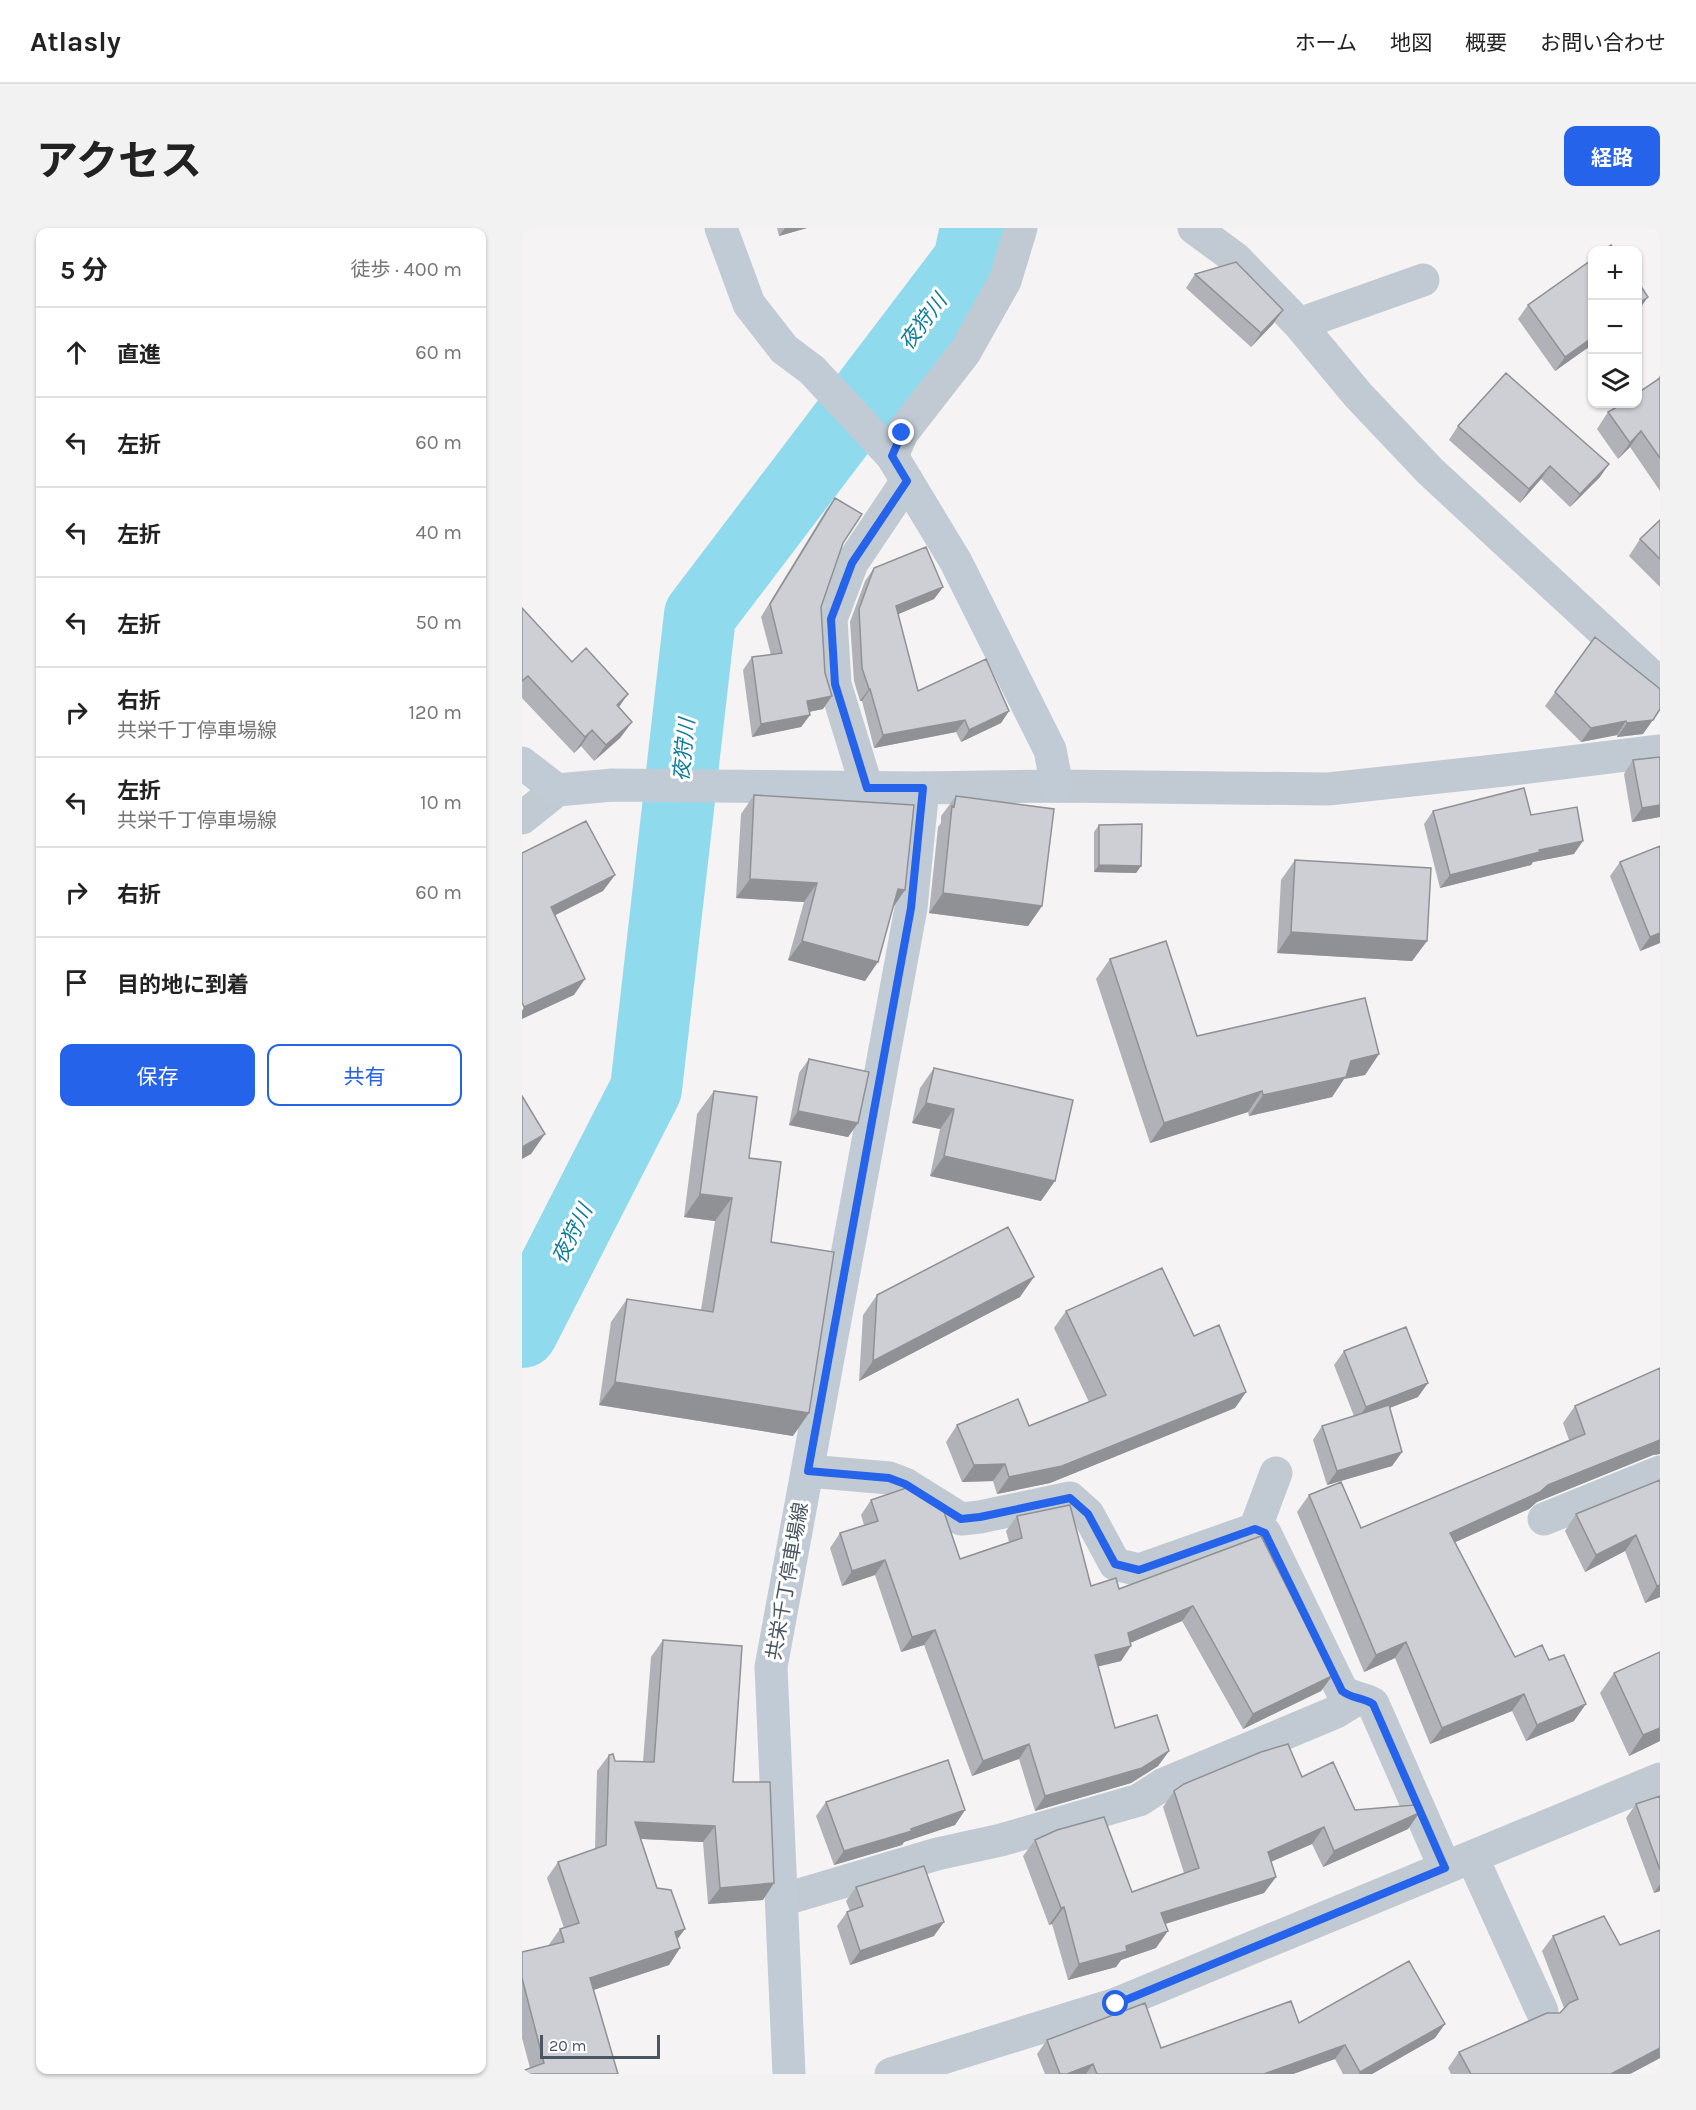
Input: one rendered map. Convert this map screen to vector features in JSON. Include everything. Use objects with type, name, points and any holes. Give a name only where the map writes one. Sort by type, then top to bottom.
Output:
[{"type":"main road","points":[[721,228],[749,304],[784,349],[821,378],[894,461],[956,562],[1050,750],[1057,786]]},
{"type":"main road","points":[[522,763],[557,789],[613,784],[923,788]]},
{"type":"main road","name":"共栄千丁停車場線","points":[[789,2074],[771,1667],[911,908],[923,788]]},
{"type":"street","points":[[867,788],[835,684],[831,619],[894,461],[902,433],[965,352],[1005,281],[1021,228]]},
{"type":"street","points":[[1194,228],[1235,258],[1299,324],[1358,395],[1430,471],[1660,684]]},
{"type":"street","points":[[1299,324],[1424,280]]},
{"type":"street","points":[[923,788],[1057,786],[1328,789],[1504,771],[1660,751]]},
{"type":"street","points":[[522,818],[557,789]]},
{"type":"street","points":[[808,1471],[889,1478],[905,1484],[961,1519],[1070,1498],[1088,1514],[1115,1564],[1139,1570],[1255,1529],[1265,1533],[1342,1691],[1356,1699],[1365,1699],[1373,1704],[1542,2011]]},
{"type":"street","points":[[1544,1519],[1660,1472]]},
{"type":"street","points":[[1255,1529],[1276,1473]]},
{"type":"street","points":[[782,1900],[937,1854],[1001,1840],[1139,1800],[1164,1784],[1336,1712],[1356,1699]]},
{"type":"street","points":[[891,2074],[1116,2004],[1660,1779]]},
{"type":"building","points":[[1236,262],[1283,310],[1261,333],[1195,274]]},
{"type":"building","points":[[1588,263],[1588,341],[1565,357],[1528,305]]},
{"type":"building","points":[[1642,288],[1648,297],[1642,301]]},
{"type":"building","points":[[1506,373],[1609,464],[1580,494],[1550,466],[1529,489],[1458,426]]},
{"type":"building","points":[[1660,378],[1660,458],[1641,431],[1630,443],[1608,412],[1615,408],[1642,408],[1642,390]]},
{"type":"building","points":[[835,498],[862,514],[843,543],[821,607],[825,673],[832,696],[807,701],[810,715],[761,724],[752,657],[782,653],[770,604]]},
{"type":"building","points":[[1660,520],[1660,559],[1640,539]]},
{"type":"building","points":[[926,547],[943,587],[896,606],[918,691],[986,659],[1009,711],[969,730],[965,720],[883,735],[862,668],[859,609],[874,568]]},
{"type":"building","points":[[522,608],[572,662],[586,648],[628,694],[617,705],[632,722],[606,745],[592,730],[585,737],[528,676],[522,681]]},
{"type":"building","points":[[1595,637],[1660,689],[1660,709],[1653,720],[1627,723],[1626,721],[1591,728],[1555,692]]},
{"type":"building","points":[[1660,757],[1660,805],[1642,808],[1633,760]]},
{"type":"building","points":[[1524,788],[1531,815],[1577,807],[1583,841],[1539,850],[1540,852],[1450,875],[1433,811]]},
{"type":"building","points":[[754,795],[914,805],[905,890],[898,889],[878,962],[802,941],[817,883],[750,879]]},
{"type":"building","points":[[956,796],[1054,809],[1042,906],[943,893],[952,806],[954,807]]},
{"type":"building","points":[[586,821],[615,875],[551,907],[585,979],[524,1007],[522,1002],[522,853]]},
{"type":"building","points":[[1142,824],[1141,866],[1099,865],[1099,825]]},
{"type":"building","points":[[1660,846],[1660,933],[1650,937],[1620,862]]},
{"type":"building","points":[[1295,860],[1431,868],[1427,941],[1291,932]]},
{"type":"building","points":[[1166,941],[1197,1036],[1365,998],[1379,1054],[1351,1061],[1346,1077],[1263,1095],[1262,1091],[1164,1123],[1110,959]]},
{"type":"building","points":[[809,1059],[869,1072],[858,1123],[798,1111]]},
{"type":"building","points":[[934,1068],[1073,1100],[1055,1181],[944,1156],[954,1109],[926,1103]]},
{"type":"building","points":[[714,1091],[757,1097],[749,1158],[781,1162],[771,1242],[834,1252],[809,1413],[615,1382],[627,1299],[713,1312],[732,1198],[700,1194]]},
{"type":"building","points":[[522,1096],[545,1134],[522,1147]]},
{"type":"building","points":[[1008,1227],[1034,1277],[873,1361],[877,1295]]},
{"type":"building","points":[[1162,1268],[1194,1336],[1219,1325],[1246,1392],[1062,1466],[1009,1477],[1005,1464],[974,1465],[957,1425],[1018,1399],[1029,1426],[1106,1395],[1066,1311]]},
{"type":"building","points":[[1406,1327],[1428,1383],[1366,1407],[1344,1351]]},
{"type":"building","points":[[1660,1368],[1660,1440],[1548,1485],[1540,1492],[1450,1533],[1515,1657],[1542,1645],[1549,1660],[1564,1655],[1586,1704],[1537,1725],[1524,1694],[1442,1728],[1406,1642],[1376,1655],[1309,1495],[1341,1482],[1361,1528],[1585,1434],[1575,1406]]},
{"type":"building","points":[[1389,1405],[1402,1452],[1337,1471],[1322,1426]]},
{"type":"building","points":[[1660,1480],[1660,1585],[1657,1586],[1636,1535],[1596,1555],[1576,1514]]},
{"type":"building","points":[[909,1487],[943,1509],[960,1559],[1022,1538],[1017,1516],[1070,1505],[1091,1586],[1116,1578],[1119,1589],[1261,1536],[1332,1676],[1253,1714],[1193,1606],[1128,1633],[1131,1646],[1095,1655],[1115,1728],[1157,1715],[1169,1751],[1142,1768],[1045,1796],[1029,1744],[983,1761],[935,1630],[912,1637],[885,1560],[852,1571],[840,1533],[878,1521],[871,1500]]},
{"type":"building","points":[[663,1640],[742,1646],[733,1782],[770,1782],[774,1883],[720,1888],[715,1826],[635,1822],[657,1888],[671,1890],[685,1929],[675,1932],[680,1948],[590,1978],[618,2074],[522,2074],[522,2071],[544,2063],[522,1978],[522,1952],[564,1942],[560,1929],[579,1923],[558,1862],[606,1845],[609,1755],[613,1754],[615,1761],[654,1762]]},
{"type":"building","points":[[1660,1652],[1660,1728],[1643,1735],[1614,1673]]},
{"type":"building","points":[[1288,1744],[1302,1777],[1333,1762],[1355,1810],[1415,1805],[1419,1813],[1334,1851],[1324,1827],[1268,1852],[1276,1877],[1161,1913],[1168,1931],[1126,1946],[1127,1951],[1079,1964],[1064,1907],[1061,1908],[1035,1840],[1057,1830],[1104,1817],[1132,1892],[1199,1868],[1174,1791],[1184,1784],[1261,1752]]},
{"type":"building","points":[[948,1760],[965,1810],[911,1829],[912,1831],[844,1851],[826,1802]]},
{"type":"building","points":[[1660,1796],[1660,1870],[1636,1804]]},
{"type":"building","points":[[924,1866],[944,1922],[860,1951],[847,1912],[863,1906],[856,1887]]},
{"type":"building","points":[[1604,1916],[1620,1945],[1660,1930],[1660,2048],[1611,2074],[1471,2074],[1459,2052],[1547,2013],[1560,2013],[1569,2003],[1578,1999],[1553,1936]]},
{"type":"building","points":[[1409,1961],[1445,2024],[1360,2072],[1345,2045],[1264,2074],[1097,2074],[1093,2064],[1067,2074],[1060,2074],[1047,2040],[1145,2003],[1161,2048],[1291,2001],[1299,2023]]},
{"type":"waterway","name":"夜狩川","points":[[522,1332],[646,1089],[700,615],[969,261],[976,228]]},
{"type":"route","points":[[902,433],[892,456],[907,481],[852,563],[831,619],[835,684],[867,788],[923,788],[911,908],[808,1471],[889,1478],[905,1484],[961,1519],[1070,1498],[1088,1514],[1115,1564],[1139,1570],[1255,1529],[1265,1533],[1342,1691],[1356,1699],[1365,1699],[1373,1704],[1445,1868],[1116,2004]]}]
